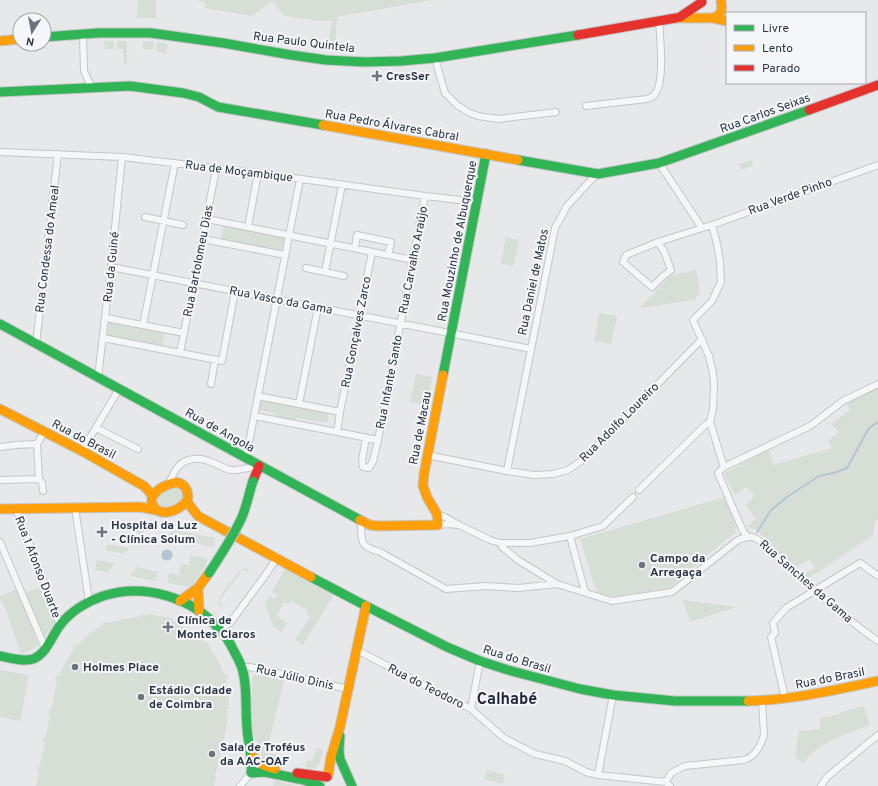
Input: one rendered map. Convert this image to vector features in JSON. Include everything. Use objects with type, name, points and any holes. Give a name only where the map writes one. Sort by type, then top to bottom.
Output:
[{"type":"street","points":[[704,1],[701,6],[702,12],[706,17],[716,18],[721,13],[722,6],[720,1]]},
{"type":"street","name":"Rua Paulo Quintela","points":[[679,17],[704,1]]},
{"type":"street","points":[[720,1],[730,12]]},
{"type":"street","name":"Rua Paulo Quintela","points":[[52,36],[135,32],[162,34],[291,55],[364,62],[435,58],[556,39],[679,17],[711,18],[726,21]]},
{"type":"street","points":[[586,106],[647,99],[654,95],[657,90],[661,74],[659,21]]},
{"type":"street","points":[[83,34],[84,71],[92,88]]},
{"type":"street","points":[[0,41],[12,40]]},
{"type":"street","points":[[435,58],[445,93],[457,105],[468,112],[478,116],[498,119],[556,112]]},
{"type":"street","name":"Rua Carlos Seixas","points":[[659,163],[863,86],[878,85]]},
{"type":"street","name":"Rua Pedro Álvares Cabral","points":[[0,92],[130,86],[158,89],[183,93],[229,109],[598,174]]},
{"type":"street","name":"Rua de Moçambique","points":[[0,152],[122,157],[258,173],[477,202]]},
{"type":"street","name":"Rua Condessa do Ameal","points":[[36,344],[58,154]]},
{"type":"street","name":"Rua Mouzinho de Albuquerque","points":[[451,333],[486,154]]},
{"type":"street","name":"Rua da Guiné","points":[[98,377],[106,318],[122,157]]},
{"type":"street","points":[[143,325],[175,163]]},
{"type":"street","points":[[598,174],[659,163],[702,228]]},
{"type":"street","name":"Rua Verde Pinho","points":[[658,242],[664,251],[671,270],[652,287],[623,262],[626,255],[658,242],[712,225],[878,165]]},
{"type":"street","name":"Rua Bartolomeu Dias","points":[[180,353],[216,169]]},
{"type":"street","points":[[248,228],[258,173]]},
{"type":"street","name":"Rua Daniel de Matos","points":[[507,471],[555,228],[567,206],[598,174]]},
{"type":"street","points":[[246,458],[300,179]]},
{"type":"street","points":[[325,272],[342,184]]},
{"type":"street","name":"Rua Carvalho Araújo","points":[[400,323],[425,196]]},
{"type":"street","points":[[145,217],[183,224]]},
{"type":"street","points":[[206,220],[413,260]]},
{"type":"street","points":[[712,225],[717,244],[721,282],[712,302],[693,320],[709,356],[714,384],[714,409],[710,422],[724,467],[810,426],[843,401],[878,384]]},
{"type":"street","points":[[355,248],[357,236],[391,242],[388,255]]},
{"type":"street","points":[[203,239],[285,255]]},
{"type":"street","name":"Rua Gonçalves Zarco","points":[[336,432],[372,252]]},
{"type":"street","name":"Rua Vasco da Gama","points":[[111,267],[531,349]]},
{"type":"street","points":[[306,268],[344,276]]},
{"type":"street","points":[[211,384],[235,291]]},
{"type":"street","points":[[299,404],[318,307]]},
{"type":"street","points":[[106,318],[184,333]]},
{"type":"street","name":"Rua Infante Santo","points":[[366,438],[362,460],[363,467],[369,468],[378,440],[400,323]]},
{"type":"street","name":"Rua de Angola","points":[[0,324],[361,521],[370,525],[378,526],[438,525]]},
{"type":"street","name":"Rua de Macau","points":[[438,525],[436,514],[423,486],[427,455],[451,333]]},
{"type":"street","points":[[103,338],[218,361]]},
{"type":"street","name":"Rua Adolfo Loureiro","points":[[427,455],[534,475],[553,474],[568,470],[581,461],[608,435],[702,339]]},
{"type":"street","points":[[82,451],[119,388]]},
{"type":"street","points":[[258,396],[340,412]]},
{"type":"street","name":"Rua do Brasil","points":[[0,409],[82,451],[144,486],[152,497],[153,506],[156,510]]},
{"type":"street","points":[[254,416],[378,440]]},
{"type":"street","points":[[639,490],[704,426],[710,422]]},
{"type":"street","points":[[96,428],[138,449]]},
{"type":"street","points":[[43,491],[42,482],[39,479],[37,444],[44,432]]},
{"type":"street","points":[[0,448],[16,445],[37,444]]},
{"type":"street","points":[[140,507],[152,497],[155,492],[169,484],[180,464],[189,460],[206,460],[233,471],[259,466],[245,508],[227,545],[198,588],[180,600]]},
{"type":"street","name":"Rua Sanches da Gama","points":[[724,467],[718,473],[743,531],[747,536],[754,537],[762,542],[847,618],[878,641]]},
{"type":"street","points":[[0,480],[39,479]]},
{"type":"street","name":"Rua do Brasil","points":[[169,484],[179,483],[185,487],[188,491],[187,501],[198,516],[366,606],[435,641],[480,661],[554,683],[613,695],[675,701],[728,702],[762,701],[828,692],[878,681]]},
{"type":"street","points":[[436,514],[450,519],[490,540],[500,543],[530,543],[570,536],[603,526],[633,497]]},
{"type":"street","points":[[0,509],[140,507],[165,513],[184,506],[187,501]]},
{"type":"street","points":[[75,508],[90,601]]},
{"type":"street","name":"Rua 1 Afonso Duarte","points":[[16,509],[53,610],[60,625]]},
{"type":"street","points":[[176,509],[198,516]]},
{"type":"street","points":[[361,521],[362,540],[364,545],[370,549],[380,552],[446,589],[486,586],[518,588],[557,584]]},
{"type":"street","points":[[438,525],[459,525]]},
{"type":"street","points":[[570,536],[585,592]]},
{"type":"street","points":[[502,547],[518,560],[557,584],[612,601],[672,592],[738,540],[747,536]]},
{"type":"street","points":[[0,542],[46,648]]},
{"type":"street","points":[[219,629],[230,623],[277,558]]},
{"type":"street","points":[[785,698],[771,637],[775,633],[773,623],[786,608],[860,563],[878,576]]},
{"type":"street","points":[[198,588],[199,611]]},
{"type":"street","points":[[0,656],[27,660],[34,659],[46,648],[60,625],[73,612],[97,598],[131,591],[164,595],[180,600],[199,611],[213,622],[230,644],[242,668],[246,692],[247,729],[253,757],[251,772],[240,786]]},
{"type":"street","points":[[327,780],[333,745],[340,727],[366,606]]},
{"type":"street","name":"Rua do Teodoro","points":[[357,650],[471,709],[504,738],[535,754],[565,761],[586,772],[598,775],[668,784]]},
{"type":"street","points":[[471,709],[480,661]]},
{"type":"street","name":"Rua Júlio Dinis","points":[[242,668],[250,667],[348,689]]},
{"type":"street","points":[[598,775],[613,695]]},
{"type":"street","points":[[668,784],[670,773],[685,766],[744,760],[752,756],[764,735],[762,701]]},
{"type":"street","points":[[340,727],[339,752],[341,762],[351,783]]},
{"type":"street","points":[[821,786],[827,777],[878,734]]},
{"type":"street","points":[[253,757],[266,767],[315,776],[327,780]]},
{"type":"street","points":[[327,780],[331,773],[338,771],[346,774],[351,783]]},
{"type":"street","points":[[251,772],[265,772],[304,780],[320,786]]},
{"type":"shaded area","points":[[138,0],[156,0],[156,18],[137,18]]},
{"type":"shaded area","points":[[198,0],[432,0],[337,17],[335,52],[328,47],[332,21],[320,21],[284,16],[272,1],[252,16],[205,8],[205,2]]},
{"type":"shaded area","points":[[104,41],[114,41],[114,49],[105,49]]},
{"type":"shaded area","points":[[117,41],[127,41],[127,64],[124,64],[123,49],[117,49]]},
{"type":"shaded area","points":[[143,41],[154,42],[153,50],[143,49]]},
{"type":"shaded area","points":[[157,42],[168,44],[166,54],[157,52]]},
{"type":"shaded area","points":[[751,160],[753,166],[741,170],[739,164]]},
{"type":"shaded area","points":[[224,225],[286,238],[283,253],[220,241]]},
{"type":"shaded area","points":[[506,237],[519,240],[514,266],[501,264]]},
{"type":"shaded area","points":[[696,270],[700,293],[694,300],[640,308],[670,276]]},
{"type":"shaded area","points":[[599,313],[617,316],[611,344],[594,341]]},
{"type":"shaded area","points":[[109,321],[165,332],[162,347],[108,336]]},
{"type":"shaded area","points":[[416,374],[432,377],[427,405],[410,402]]},
{"type":"shaded area","points":[[878,387],[878,519],[875,521],[873,535],[808,579],[803,575],[815,568],[810,559],[796,567],[756,530],[747,526],[756,519],[746,505],[755,495],[746,487],[735,495],[724,474],[768,449],[773,465],[832,448],[828,441],[839,432],[831,424],[850,410],[847,403]]},
{"type":"shaded area","points":[[260,400],[329,413],[327,423],[297,418],[293,421],[274,417],[275,413],[258,410]]},
{"type":"shaded area","points":[[178,487],[183,492],[181,501],[165,508],[159,506],[157,500],[160,494]]},
{"type":"shaded area","name":"Campo da Arregaça","points":[[725,497],[738,528],[735,529],[736,533],[724,541],[669,588],[617,596],[597,594],[580,539]]},
{"type":"shaded area","points":[[138,523],[149,525],[142,534],[136,533]]},
{"type":"shaded area","points":[[174,530],[215,538],[214,547],[164,537]]},
{"type":"shaded area","points":[[107,544],[129,548],[124,554],[106,550]]},
{"type":"shaded area","points":[[191,555],[207,559],[206,565],[193,585],[190,587],[168,583],[169,573],[191,577],[179,574],[181,564],[198,567],[189,565]]},
{"type":"shaded area","points":[[97,560],[115,563],[108,572],[95,570]]},
{"type":"shaded area","points":[[137,567],[158,572],[156,581],[130,576]]},
{"type":"shaded area","points":[[244,568],[248,569],[247,572],[243,569],[219,601],[223,604],[221,606],[218,602],[219,598],[240,570]]},
{"type":"shaded area","points":[[285,568],[334,594],[303,645],[295,640],[310,616],[306,613],[307,610],[291,601],[289,604],[284,602],[277,616],[287,623],[282,632],[273,627],[265,603],[269,596],[275,599],[277,594],[272,592]]},
{"type":"shaded area","points":[[42,586],[56,622],[44,638],[24,593]]},
{"type":"shaded area","points":[[17,589],[39,646],[21,654],[6,610],[0,599],[0,596]]},
{"type":"shaded area","points":[[683,600],[736,607],[690,622]]},
{"type":"shaded area","name":"Estádio Cidade de Coimbra","points":[[141,614],[144,617],[146,614],[173,619],[173,622],[178,621],[179,625],[205,642],[209,643],[209,647],[224,674],[228,675],[228,678],[226,679],[229,709],[226,709],[228,712],[225,715],[228,716],[223,743],[220,743],[222,746],[219,748],[221,749],[217,771],[215,771],[216,774],[213,776],[216,777],[214,786],[36,786],[39,771],[37,767],[40,765],[45,743],[42,740],[46,737],[50,715],[48,712],[51,709],[57,681],[55,678],[59,676],[74,649],[74,645],[78,645],[90,633],[102,626],[104,622],[108,623],[138,617]]},
{"type":"shaded area","points":[[0,670],[29,675],[20,721],[0,717]]},
{"type":"shaded area","points":[[255,674],[284,680],[267,750],[269,753],[284,756],[283,763],[265,759],[261,755],[255,739],[252,724],[252,678]]},
{"type":"shaded area","points":[[864,706],[870,725],[843,735],[825,744],[809,756],[804,763],[795,758],[799,731],[820,729],[820,718],[838,715],[841,712]]},
{"type":"shaded area","points":[[316,748],[323,750],[319,764],[314,768],[307,769],[307,766],[305,766],[306,761],[310,761],[314,758]]},
{"type":"shaded area","points":[[487,770],[505,775],[502,784],[484,779]]},
{"type":"shaded area","points":[[274,780],[298,786],[273,786]]},
{"type":"water","points":[[165,550],[169,550],[171,551],[171,559],[165,560],[162,557],[162,553]]},
{"type":"waterway","points":[[757,532],[771,510],[787,497],[819,476],[834,473],[847,468],[869,428],[878,422]]},
{"type":"traffic: fast","points":[[52,36],[98,33],[151,33],[326,60],[364,62],[435,58],[578,35]]},
{"type":"traffic: fast","points":[[0,92],[130,86],[183,93],[199,97],[218,107],[323,125]]},
{"type":"traffic: fast","points":[[518,160],[598,174],[659,163],[809,110]]},
{"type":"traffic: fast","points":[[443,375],[486,154]]},
{"type":"traffic: fast","points":[[0,324],[360,520]]},
{"type":"traffic: fast","points":[[209,573],[227,546],[242,517],[253,481]]},
{"type":"traffic: fast","points":[[311,577],[447,647],[480,661],[508,670],[580,689],[613,695],[675,701],[748,701]]},
{"type":"traffic: fast","points":[[0,656],[25,660],[38,657],[46,649],[65,619],[86,604],[103,596],[119,592],[151,592],[181,601],[208,618],[226,636],[241,666],[246,690],[247,728],[251,773],[265,772],[304,780],[320,786]]},
{"type":"traffic: fast","points":[[340,736],[340,759],[352,786]]},
{"type":"traffic: slow","points":[[713,18],[721,12],[721,2]]},
{"type":"traffic: slow","points":[[676,18],[713,18],[726,21]]},
{"type":"traffic: slow","points":[[0,41],[12,40]]},
{"type":"traffic: slow","points":[[323,125],[518,160]]},
{"type":"traffic: slow","points":[[360,520],[370,525],[378,526],[438,525],[437,514],[427,497],[423,486],[443,375]]},
{"type":"traffic: slow","points":[[0,409],[82,451],[144,486],[153,496]]},
{"type":"traffic: slow","points":[[187,501],[177,509],[168,512],[160,511],[154,508],[152,502],[153,496],[159,490],[172,483],[181,484],[187,490],[187,500],[198,516],[311,577]]},
{"type":"traffic: slow","points":[[0,509],[140,507],[156,510]]},
{"type":"traffic: slow","points":[[180,601],[198,588],[209,573]]},
{"type":"traffic: slow","points":[[198,588],[199,611]]},
{"type":"traffic: slow","points":[[328,776],[331,757],[340,727],[366,606]]},
{"type":"traffic: slow","points":[[748,701],[797,697],[878,681]]},
{"type":"traffic: slow","points":[[253,757],[263,765],[275,769]]},
{"type":"traffic: jam","points":[[680,17],[702,2]]},
{"type":"traffic: jam","points":[[578,35],[676,18]]},
{"type":"traffic: jam","points":[[809,110],[878,85]]},
{"type":"traffic: jam","points":[[253,481],[259,466]]},
{"type":"traffic: jam","points":[[297,773],[327,777]]},
{"type":"place","name":"CresSer","points":[[377,76]]},
{"type":"place","name":"Hospital da Luz - Clínica Solum","points":[[102,532]]},
{"type":"place","name":"Campo da Arregaça","points":[[642,565]]},
{"type":"place","name":"Clínica de Montes Claros","points":[[168,627]]},
{"type":"place","name":"Holmes Place","points":[[75,667]]},
{"type":"place","name":"Estádio Cidade de Coimbra","points":[[141,697]]},
{"type":"place","name":"Sala de Troféus da AAC-OAF","points":[[212,754]]},
{"type":"district","name":"Calhabé","points":[[507,698]]}]
